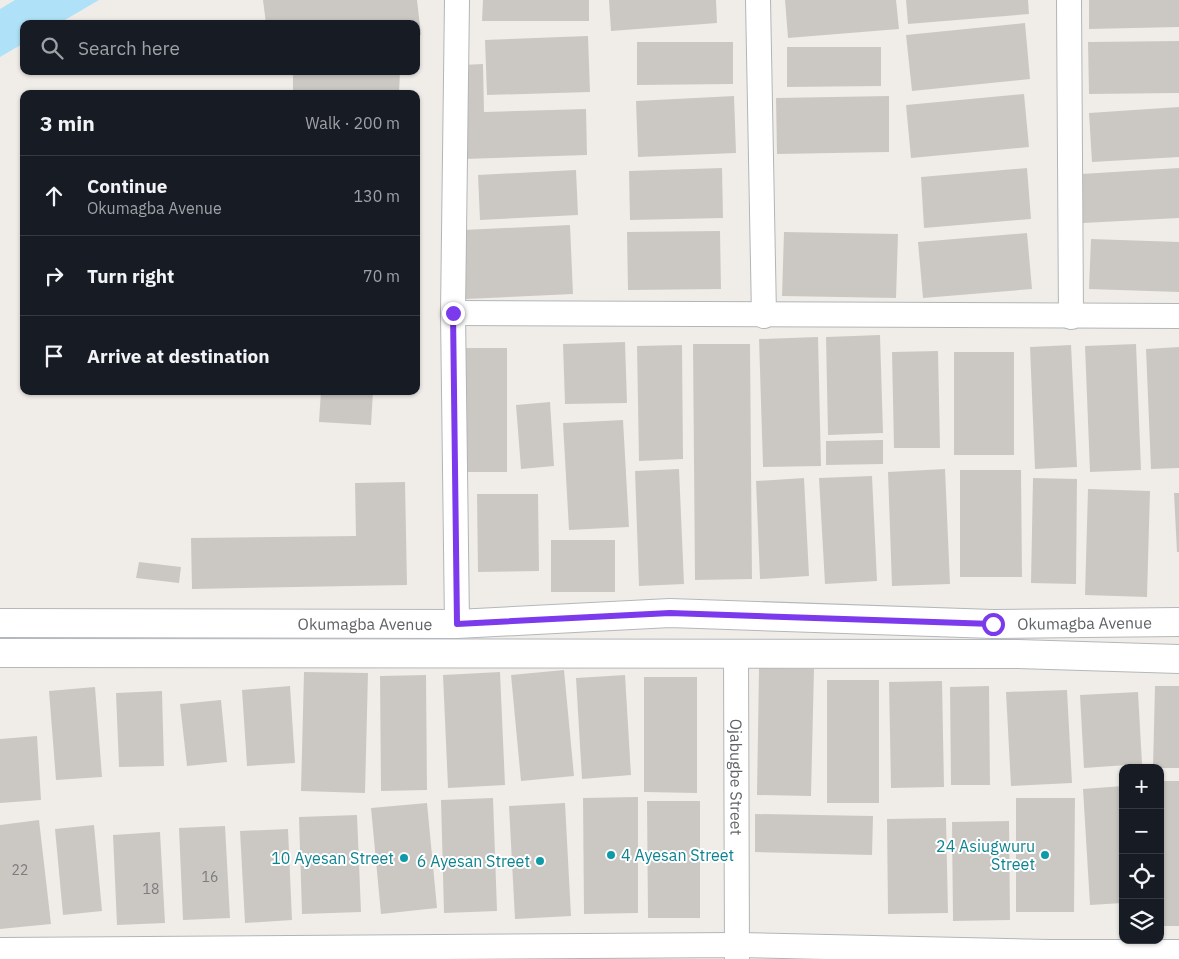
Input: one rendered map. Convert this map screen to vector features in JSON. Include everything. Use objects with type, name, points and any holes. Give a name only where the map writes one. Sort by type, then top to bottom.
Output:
[{"type":"main road","name":"Okumagba Avenue","points":[[0,623],[457,624],[670,613],[993,624],[1179,622]]},
{"type":"main road","name":"Okumagba Avenue","points":[[0,653],[1009,654],[1179,659]]},
{"type":"street","points":[[457,0],[453,313],[457,624]]},
{"type":"street","points":[[758,0],[764,316]]},
{"type":"street","points":[[1069,0],[1071,317]]},
{"type":"street","points":[[453,313],[764,316],[1179,316]]},
{"type":"street","name":"Ojabugbe Street","points":[[736,654],[737,952]]},
{"type":"street","points":[[0,950],[737,952],[1049,955],[1179,952]]},
{"type":"water","points":[[15,0],[99,0],[65,20],[20,20],[20,45],[0,57],[0,9]]},
{"type":"building","points":[[263,0],[417,0],[419,20],[266,20]]},
{"type":"building","points":[[483,0],[589,0],[589,21],[482,21]]},
{"type":"building","points":[[609,0],[716,0],[717,23],[611,31]]},
{"type":"building","points":[[785,0],[896,0],[899,29],[788,38]]},
{"type":"building","points":[[906,0],[1028,0],[1029,14],[908,24]]},
{"type":"building","points":[[1089,0],[1179,0],[1179,27],[1089,29]]},
{"type":"building","points":[[1025,23],[1030,79],[912,91],[906,35]]},
{"type":"building","points":[[588,36],[590,92],[487,95],[485,40]]},
{"type":"building","points":[[1179,41],[1179,93],[1089,94],[1088,42]]},
{"type":"building","points":[[637,42],[733,42],[733,84],[637,85]]},
{"type":"building","points":[[787,47],[881,47],[881,86],[787,87]]},
{"type":"building","points":[[483,64],[484,112],[586,109],[587,155],[464,159],[461,65]]},
{"type":"building","points":[[293,75],[400,75],[399,90],[293,90]]},
{"type":"building","points":[[1024,94],[1029,147],[911,158],[906,105]]},
{"type":"building","points":[[734,96],[736,153],[638,157],[636,101]]},
{"type":"building","points":[[889,96],[889,152],[777,154],[776,98]]},
{"type":"building","points":[[1179,107],[1179,157],[1092,162],[1089,113]]},
{"type":"building","points":[[722,168],[723,218],[630,220],[629,171]]},
{"type":"building","points":[[1027,168],[1031,219],[924,228],[921,177]]},
{"type":"building","points":[[1179,168],[1179,218],[1083,223],[1081,174]]},
{"type":"building","points":[[576,170],[578,215],[480,220],[478,175]]},
{"type":"building","points":[[570,225],[573,294],[466,299],[463,230]]},
{"type":"building","points":[[720,231],[721,289],[628,290],[627,232]]},
{"type":"building","points":[[784,232],[898,234],[896,298],[782,296]]},
{"type":"building","points":[[1027,233],[1032,289],[923,298],[918,242]]},
{"type":"building","points":[[1091,239],[1179,242],[1179,292],[1089,289]]},
{"type":"building","points":[[880,335],[883,433],[828,435],[826,337]]},
{"type":"building","points":[[818,337],[821,466],[763,467],[759,339]]},
{"type":"building","points":[[625,342],[627,403],[565,404],[563,344]]},
{"type":"building","points":[[693,344],[750,344],[752,579],[695,580]]},
{"type":"building","points":[[1136,344],[1141,470],[1090,472],[1085,346]]},
{"type":"building","points":[[682,345],[683,459],[639,461],[637,346]]},
{"type":"building","points":[[1071,345],[1077,467],[1035,469],[1030,347]]},
{"type":"building","points":[[1179,347],[1179,468],[1151,469],[1146,349]]},
{"type":"building","points":[[463,348],[507,348],[507,472],[463,472]]},
{"type":"building","points":[[938,351],[940,448],[894,448],[892,352]]},
{"type":"building","points":[[954,352],[1014,352],[1014,455],[954,455]]},
{"type":"building","points":[[321,395],[373,395],[371,425],[319,422]]},
{"type":"building","points":[[550,402],[554,466],[521,469],[516,405]]},
{"type":"building","points":[[623,420],[629,527],[569,530],[563,423]]},
{"type":"building","points":[[883,440],[883,464],[826,465],[826,441]]},
{"type":"building","points":[[679,469],[684,584],[639,586],[635,471]]},
{"type":"building","points":[[945,469],[950,584],[892,586],[888,472]]},
{"type":"building","points":[[960,470],[1021,470],[1022,577],[960,577]]},
{"type":"building","points":[[872,476],[877,581],[825,584],[819,478]]},
{"type":"building","points":[[804,478],[809,576],[760,579],[756,481]]},
{"type":"building","points":[[1033,478],[1077,479],[1076,584],[1031,583]]},
{"type":"building","points":[[405,482],[407,585],[192,589],[191,538],[356,536],[355,483]]},
{"type":"building","points":[[1088,489],[1150,491],[1147,597],[1085,595]]},
{"type":"building","points":[[1174,493],[1179,493],[1179,552],[1177,552]]},
{"type":"building","points":[[477,494],[538,494],[539,571],[478,572]]},
{"type":"building","points":[[551,540],[615,540],[615,592],[551,592]]},
{"type":"building","points":[[139,562],[181,567],[179,583],[136,578]]},
{"type":"building","points":[[759,668],[814,669],[811,796],[757,795]]},
{"type":"building","points":[[564,670],[574,776],[521,781],[511,675]]},
{"type":"building","points":[[304,672],[368,673],[365,793],[301,791]]},
{"type":"building","points":[[500,672],[505,785],[448,788],[443,675]]},
{"type":"building","points":[[426,675],[427,790],[381,791],[380,676]]},
{"type":"building","points":[[625,675],[631,775],[582,779],[576,678]]},
{"type":"building","points":[[644,677],[697,677],[697,793],[644,792]]},
{"type":"building","points":[[827,680],[879,680],[879,803],[827,803]]},
{"type":"building","points":[[942,681],[944,787],[891,788],[889,682]]},
{"type":"building","points":[[290,686],[295,763],[247,766],[242,690]]},
{"type":"building","points":[[989,686],[990,785],[951,785],[950,687]]},
{"type":"building","points":[[1155,686],[1179,686],[1179,768],[1164,768],[1164,764],[1153,764]]},
{"type":"building","points":[[95,687],[102,777],[56,780],[49,691]]},
{"type":"building","points":[[1067,690],[1072,783],[1011,786],[1006,692]]},
{"type":"building","points":[[162,691],[164,766],[119,767],[116,693]]},
{"type":"building","points":[[1138,692],[1142,764],[1119,764],[1119,766],[1084,768],[1080,695]]},
{"type":"building","points":[[221,700],[227,762],[187,766],[180,704]]},
{"type":"building","points":[[37,736],[41,800],[0,803],[0,739]]},
{"type":"building","points":[[1164,781],[1179,781],[1179,926],[1164,926]]},
{"type":"building","points":[[1119,786],[1119,903],[1090,905],[1083,789]]},
{"type":"building","name":"4 Ayesan Street","points":[[638,797],[638,913],[584,914],[583,798]]},
{"type":"building","points":[[493,798],[497,911],[444,913],[441,800]]},
{"type":"building","name":"24 Asiugwuru Street","points":[[1016,798],[1075,798],[1074,912],[1016,912]]},
{"type":"building","points":[[647,801],[700,801],[700,918],[648,918]]},
{"type":"building","name":"10 Ayesan Street","points":[[427,803],[437,908],[381,914],[371,808]]},
{"type":"building","name":"6 Ayesan Street","points":[[565,803],[571,916],[515,919],[509,806]]},
{"type":"building","points":[[755,814],[873,816],[872,855],[755,852]]},
{"type":"building","points":[[357,815],[361,912],[302,914],[299,817]]},
{"type":"building","points":[[946,818],[948,913],[888,914],[887,819]]},
{"type":"building","points":[[39,820],[51,924],[0,929],[0,825]]},
{"type":"building","points":[[1009,821],[1010,920],[953,921],[952,822]]},
{"type":"building","points":[[94,825],[102,911],[63,915],[55,829]]},
{"type":"building","points":[[225,826],[230,918],[183,920],[179,828]]},
{"type":"building","points":[[288,829],[292,920],[245,923],[240,831]]},
{"type":"building","points":[[160,832],[165,923],[117,925],[113,835]]},
{"type":"place","name":"4 Ayesan Street","points":[[611,855]]},
{"type":"place","name":"24 Asiugwuru Street","points":[[1045,855]]},
{"type":"place","name":"10 Ayesan Street","points":[[404,858]]},
{"type":"place","name":"6 Ayesan Street","points":[[540,861]]},
{"type":"route","points":[[453,313],[457,624],[670,613],[993,624]]}]
